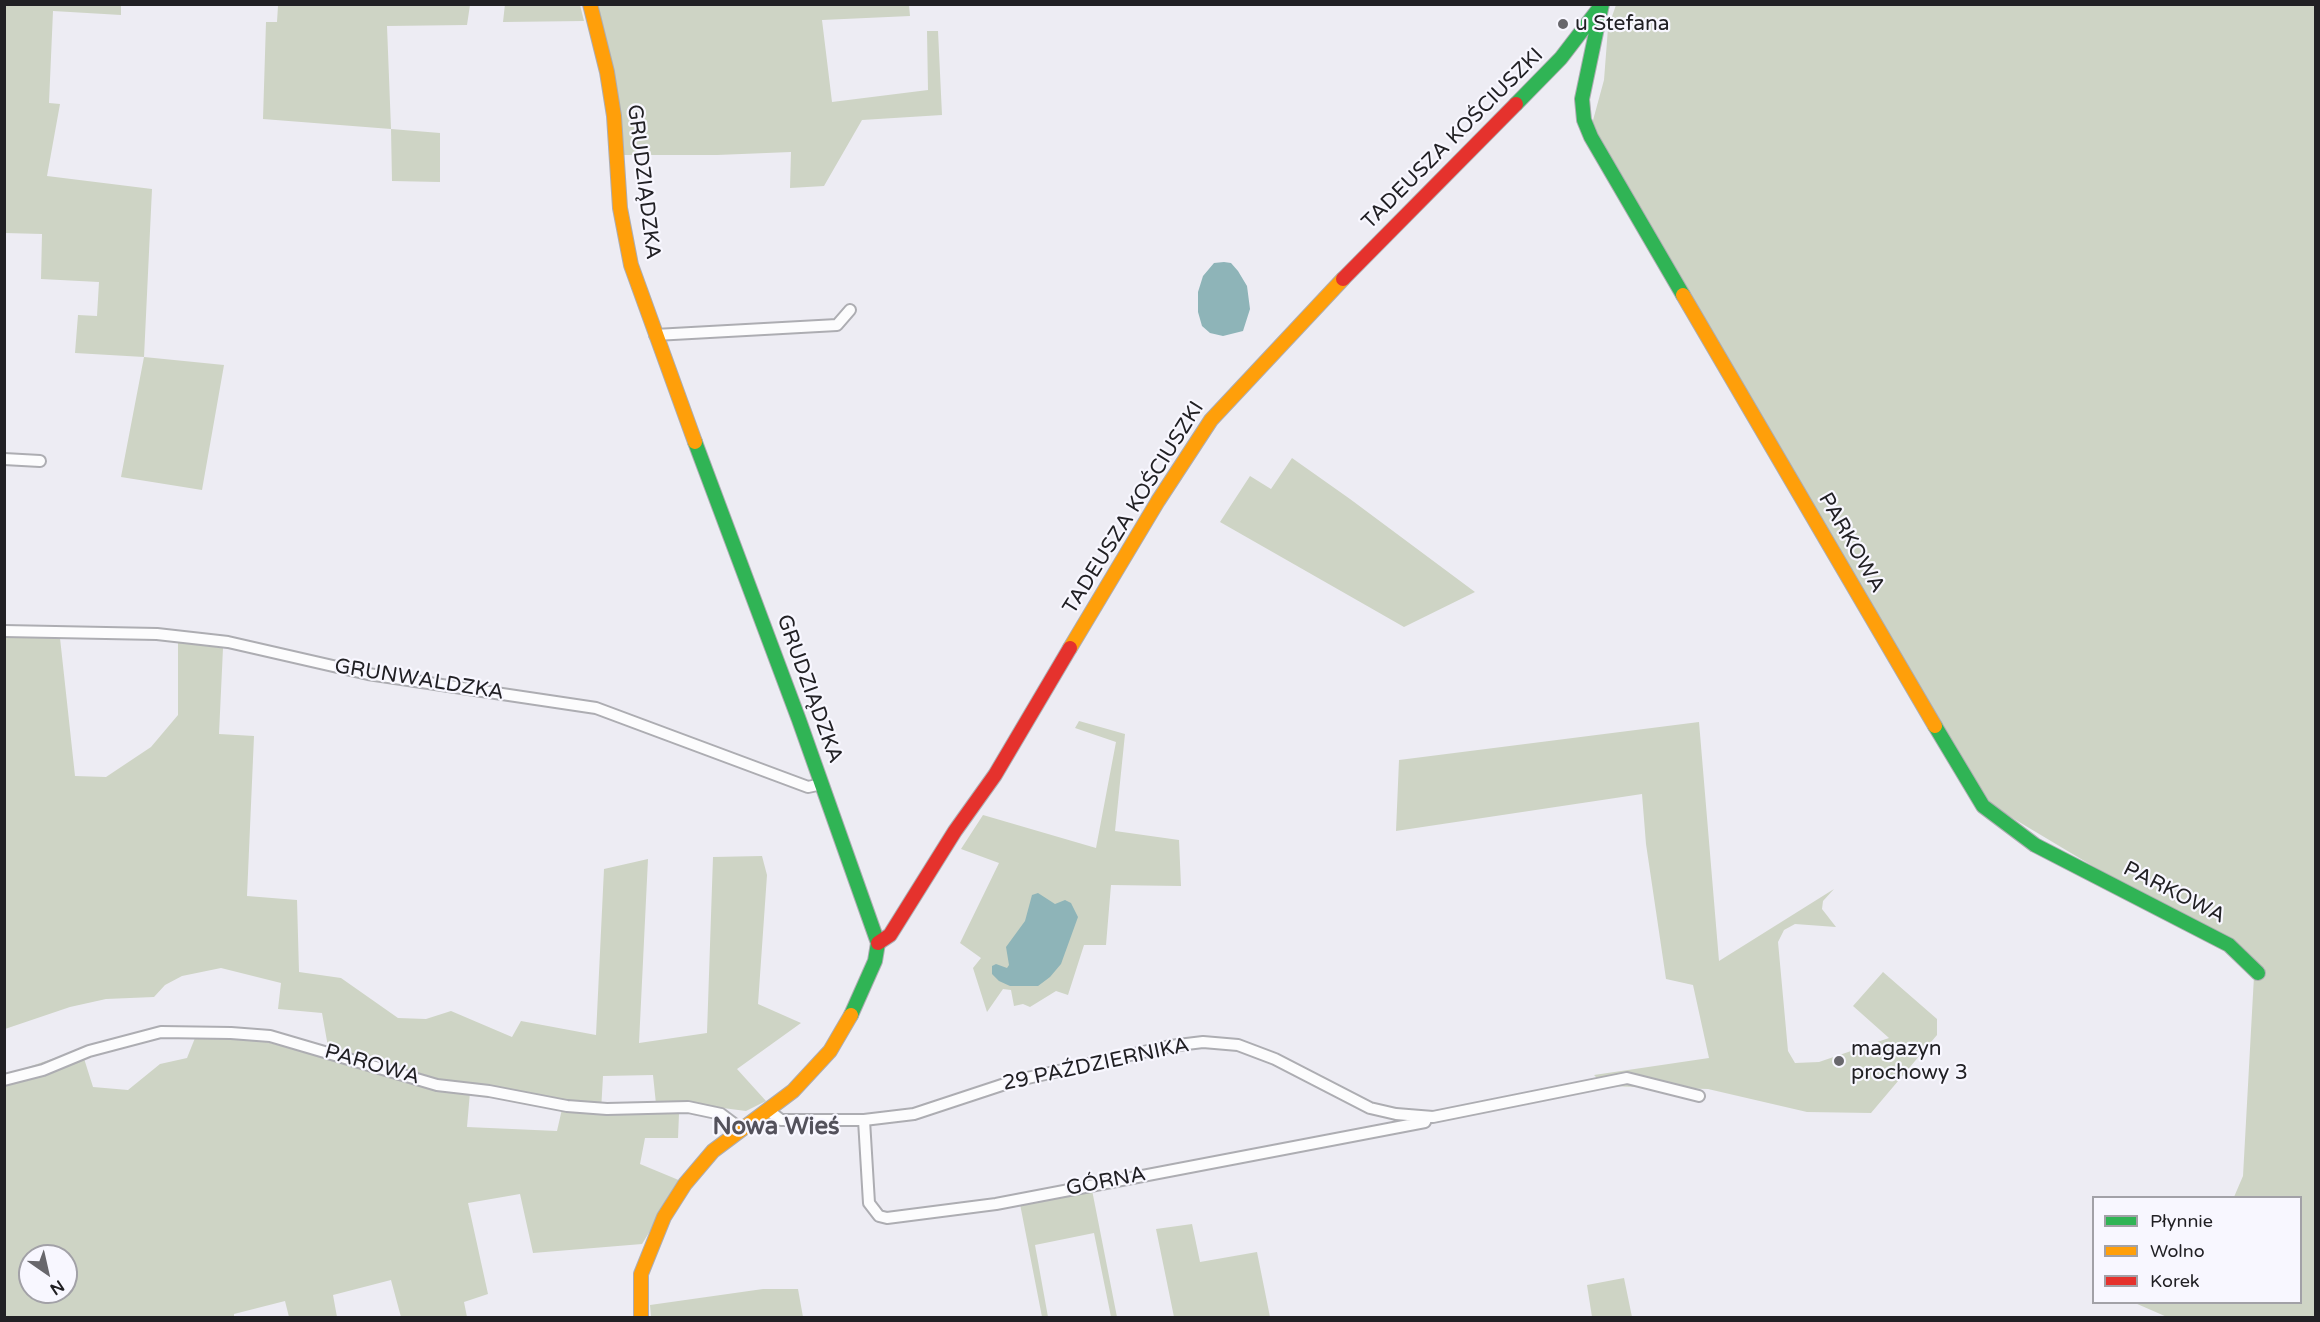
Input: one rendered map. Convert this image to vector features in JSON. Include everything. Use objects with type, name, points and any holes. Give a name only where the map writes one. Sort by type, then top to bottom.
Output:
[{"type":"street","name":"GRUDZIĄDZKA","points":[[590,4],[607,72],[614,117],[625,237],[639,293],[822,784],[878,943]]},
{"type":"street","name":"TADEUSZA KOŚCIUSZKI","points":[[878,943],[890,935],[955,831],[995,775],[1158,501],[1212,420],[1308,314],[1561,58],[1602,5]]},
{"type":"street","name":"PARKOWA","points":[[1602,5],[1582,99],[1584,120],[1591,137],[1839,564],[1983,806],[2035,845],[2229,945],[2258,973]]},
{"type":"street","points":[[655,335],[837,325],[850,310]]},
{"type":"street","points":[[4,459],[40,461]]},
{"type":"street","name":"GRUNWALDZKA","points":[[4,631],[158,634],[228,642],[368,674],[596,708],[808,787],[822,784]]},
{"type":"street","points":[[641,1317],[641,1274],[654,1235],[685,1184],[713,1151],[768,1110],[816,1068],[843,1032],[875,961],[878,943]]},
{"type":"street","name":"PAROWA","points":[[4,1080],[43,1070],[89,1051],[161,1032],[251,1034],[270,1036],[437,1085],[489,1091],[567,1106],[607,1109],[688,1107],[721,1114],[741,1129]]},
{"type":"street","name":"29 PAŹDZIERNIKA","points":[[768,1110],[781,1120],[864,1120],[914,1114],[1014,1081],[1170,1046],[1203,1042],[1238,1046],[1275,1059],[1370,1108],[1396,1114],[1427,1116],[1627,1078],[1699,1096]]},
{"type":"street","name":"GÓRNA","points":[[864,1120],[869,1203],[879,1216],[887,1218],[996,1204],[1425,1122],[1427,1116]]},
{"type":"green space","points":[[5,4],[121,5],[121,15],[53,11],[49,103],[60,104],[47,176],[152,189],[144,357],[75,353],[78,315],[97,316],[99,282],[41,279],[42,234],[5,233]]},
{"type":"green space","points":[[505,4],[580,5],[584,21],[503,22]]},
{"type":"green space","points":[[257,5],[470,5],[467,25],[387,26],[391,129],[263,119],[266,22],[277,22],[278,6]]},
{"type":"green space","points":[[598,5],[909,5],[910,16],[822,20],[832,102],[928,90],[927,31],[938,31],[942,115],[862,120],[824,186],[790,188],[791,152],[624,155],[613,69]]},
{"type":"green space","points":[[1616,5],[2315,5],[2315,1317],[2167,1317],[2137,1304],[2302,1304],[2302,1196],[2234,1196],[2243,1176],[2254,976],[2265,969],[1989,804],[1597,142],[1592,124],[1604,80],[1608,28]]},
{"type":"green space","points":[[391,129],[440,133],[440,182],[392,181]]},
{"type":"green space","points":[[144,357],[224,365],[202,490],[121,477]]},
{"type":"green space","points":[[1292,458],[1475,592],[1404,627],[1220,522],[1250,476],[1271,489]]},
{"type":"green space","points":[[4,635],[60,638],[75,776],[106,777],[151,747],[178,715],[178,642],[223,648],[219,734],[254,736],[247,896],[297,900],[299,972],[341,978],[398,1018],[426,1019],[451,1011],[512,1037],[521,1021],[596,1035],[604,869],[648,859],[639,1043],[707,1033],[713,857],[762,856],[767,875],[758,1004],[801,1023],[737,1069],[766,1101],[746,1111],[692,1104],[656,1104],[653,1075],[603,1076],[601,1111],[679,1114],[678,1138],[645,1138],[640,1164],[681,1181],[642,1244],[533,1253],[520,1194],[468,1203],[488,1294],[464,1302],[467,1317],[401,1317],[391,1280],[333,1295],[337,1317],[289,1317],[285,1301],[234,1314],[234,1317],[5,1317],[5,1075],[81,1049],[93,1087],[128,1090],[160,1064],[187,1058],[195,1038],[258,1040],[330,1058],[322,1013],[278,1009],[281,983],[221,968],[182,976],[165,985],[154,997],[106,999],[70,1007],[5,1029]],"holes":[[[470,1092],[562,1109],[557,1131],[467,1127]]]},
{"type":"green space","points":[[1079,721],[1125,734],[1115,831],[1179,840],[1181,886],[1111,885],[1106,945],[1084,945],[1068,995],[1056,991],[1030,1007],[1023,1004],[1014,1006],[1011,990],[1003,989],[987,1012],[973,968],[981,958],[960,943],[999,863],[961,849],[983,815],[1096,848],[1116,742],[1075,728]]},
{"type":"green space","points":[[1699,722],[1719,961],[1834,889],[1823,901],[1822,909],[1836,927],[1795,924],[1784,930],[1778,942],[1788,1051],[1795,1063],[1819,1062],[1889,1038],[1853,1006],[1883,972],[1937,1019],[1937,1035],[1871,1113],[1807,1112],[1708,1089],[1605,1086],[1594,1075],[1709,1058],[1693,985],[1666,979],[1646,844],[1642,794],[1396,831],[1399,760]]},
{"type":"green space","points":[[1092,1190],[1117,1317],[1111,1317],[1094,1233],[1035,1245],[1048,1317],[1042,1317],[1020,1204]]},
{"type":"green space","points":[[1192,1224],[1200,1262],[1257,1252],[1270,1317],[1174,1317],[1156,1229]]},
{"type":"green space","points":[[1624,1278],[1632,1317],[1592,1317],[1587,1285]]},
{"type":"green space","points":[[763,1289],[798,1289],[803,1317],[651,1317],[650,1305]]},
{"type":"water","points":[[1214,263],[1231,263],[1247,286],[1250,309],[1243,331],[1223,336],[1210,333],[1202,326],[1198,312],[1198,292],[1203,276]]},
{"type":"water","points":[[1038,893],[1055,904],[1065,900],[1071,903],[1078,917],[1061,964],[1050,977],[1038,986],[1010,986],[999,981],[992,974],[992,966],[996,964],[1007,968],[1009,965],[1006,947],[1025,921],[1032,895]]},
{"type":"traffic: fast","points":[[1602,4],[1582,99],[1584,120],[1591,137],[1683,295]]},
{"type":"traffic: fast","points":[[1516,104],[1561,58],[1597,11]]},
{"type":"traffic: fast","points":[[695,442],[799,720],[878,943],[875,961],[851,1015]]},
{"type":"traffic: fast","points":[[1935,726],[1983,806],[2035,845],[2229,945],[2258,973]]},
{"type":"traffic: slow","points":[[590,4],[607,72],[614,116],[620,208],[631,265],[695,442]]},
{"type":"traffic: slow","points":[[1070,648],[1158,501],[1211,420],[1343,279]]},
{"type":"traffic: slow","points":[[1683,295],[1935,726]]},
{"type":"traffic: slow","points":[[641,1318],[641,1274],[664,1217],[685,1184],[713,1151],[793,1091],[830,1051],[851,1015]]},
{"type":"traffic: jam","points":[[1343,279],[1516,104]]},
{"type":"traffic: jam","points":[[878,943],[890,935],[955,831],[995,775],[1070,648]]},
{"type":"place","name":"u Stefana","points":[[1563,24]]},
{"type":"place","name":"magazyn prochowy 3","points":[[1839,1061]]},
{"type":"district","name":"Nowa Wieś","points":[[776,1128]]}]
